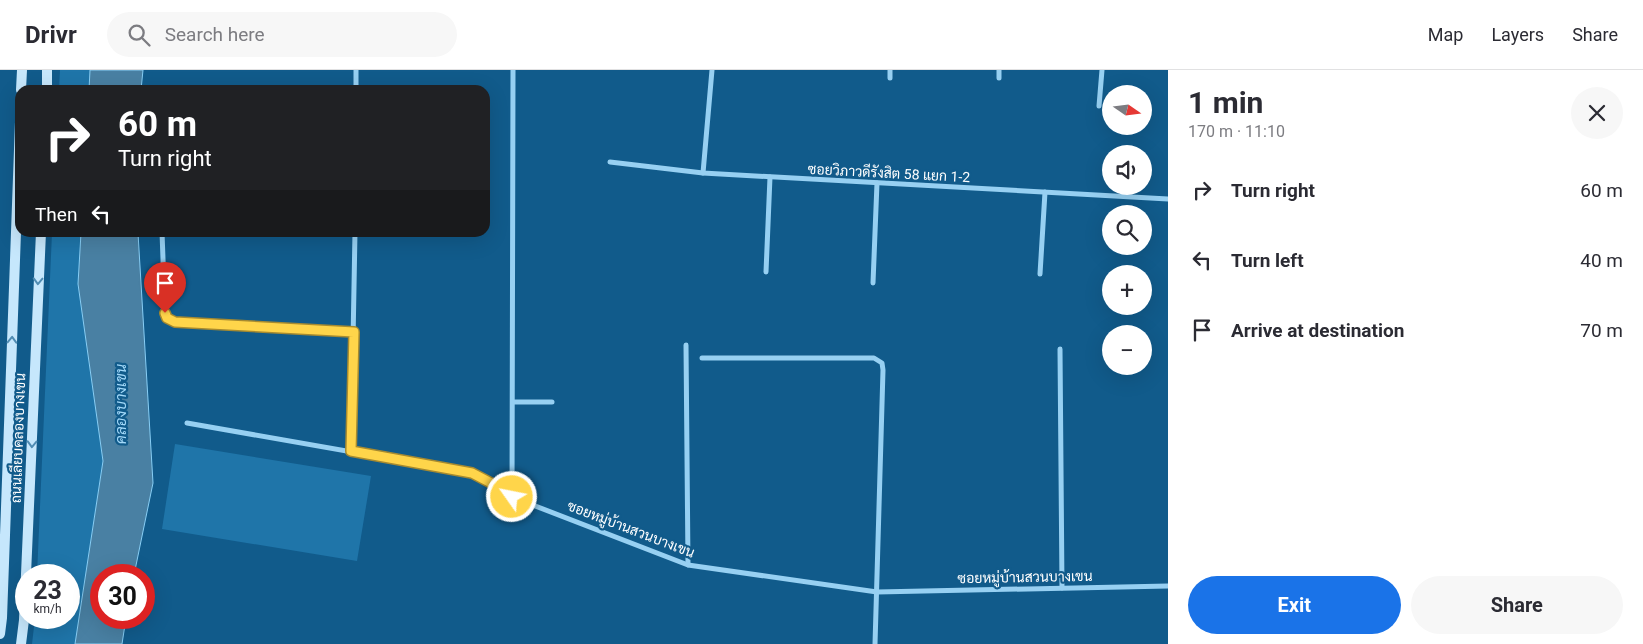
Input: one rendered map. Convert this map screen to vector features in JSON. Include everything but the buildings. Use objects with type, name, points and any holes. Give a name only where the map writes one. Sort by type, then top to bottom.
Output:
[{"type":"main road","points":[[21,85],[22,70]]},
{"type":"main road","points":[[47,70],[47,85]]},
{"type":"main road","name":"ถนนเลียบคลองบางเขน","points":[[0,634],[16,237]]},
{"type":"main road","name":"ถนนเลียบคลองบางเขน","points":[[21,644],[24,620],[40,237]]},
{"type":"street","points":[[356,70],[356,85]]},
{"type":"street","points":[[512,497],[513,70]]},
{"type":"street","points":[[703,173],[712,70]]},
{"type":"street","points":[[890,70],[890,78]]},
{"type":"street","points":[[999,70],[999,78]]},
{"type":"street","points":[[1099,106],[1102,70]]},
{"type":"street","name":"ซอยวิภาวดีรังสิต 58 แยก 1-2","points":[[610,162],[703,173],[1168,199]]},
{"type":"street","points":[[766,272],[770,177]]},
{"type":"street","points":[[873,283],[877,183]]},
{"type":"street","points":[[1040,274],[1045,192]]},
{"type":"street","points":[[162,237],[165,313],[170,321],[354,332]]},
{"type":"street","points":[[351,451],[354,237]]},
{"type":"street","points":[[686,345],[688,565]]},
{"type":"street","points":[[1060,349],[1062,588]]},
{"type":"street","points":[[702,358],[874,358],[882,363],[875,644]]},
{"type":"street","points":[[513,402],[552,402]]},
{"type":"street","name":"ซอยหมู่บ้านสวนบางเขน","points":[[187,423],[472,473],[512,497],[688,565],[877,592],[1168,586]]},
{"type":"shaded area","points":[[60,70],[90,70],[89,85],[59,85]]},
{"type":"shaded area","points":[[52,237],[81,237],[78,284],[103,461],[80,611],[80,564],[37,564]]},
{"type":"shaded area","points":[[175,444],[371,476],[357,561],[162,529]]},
{"type":"shaded area","points":[[34,629],[77,629],[75,644],[32,644]]},
{"type":"water","points":[[90,70],[143,70],[142,85],[89,85]]},
{"type":"water","name":"คลองบางเขน","points":[[81,237],[138,237],[153,483],[136,564],[90,564],[90,629],[124,629],[122,644],[75,644],[77,629],[80,629],[80,611],[103,461],[78,284]]},
{"type":"route","points":[[165,313],[170,321],[175,322],[354,332],[351,451],[472,473],[512,497]]}]
